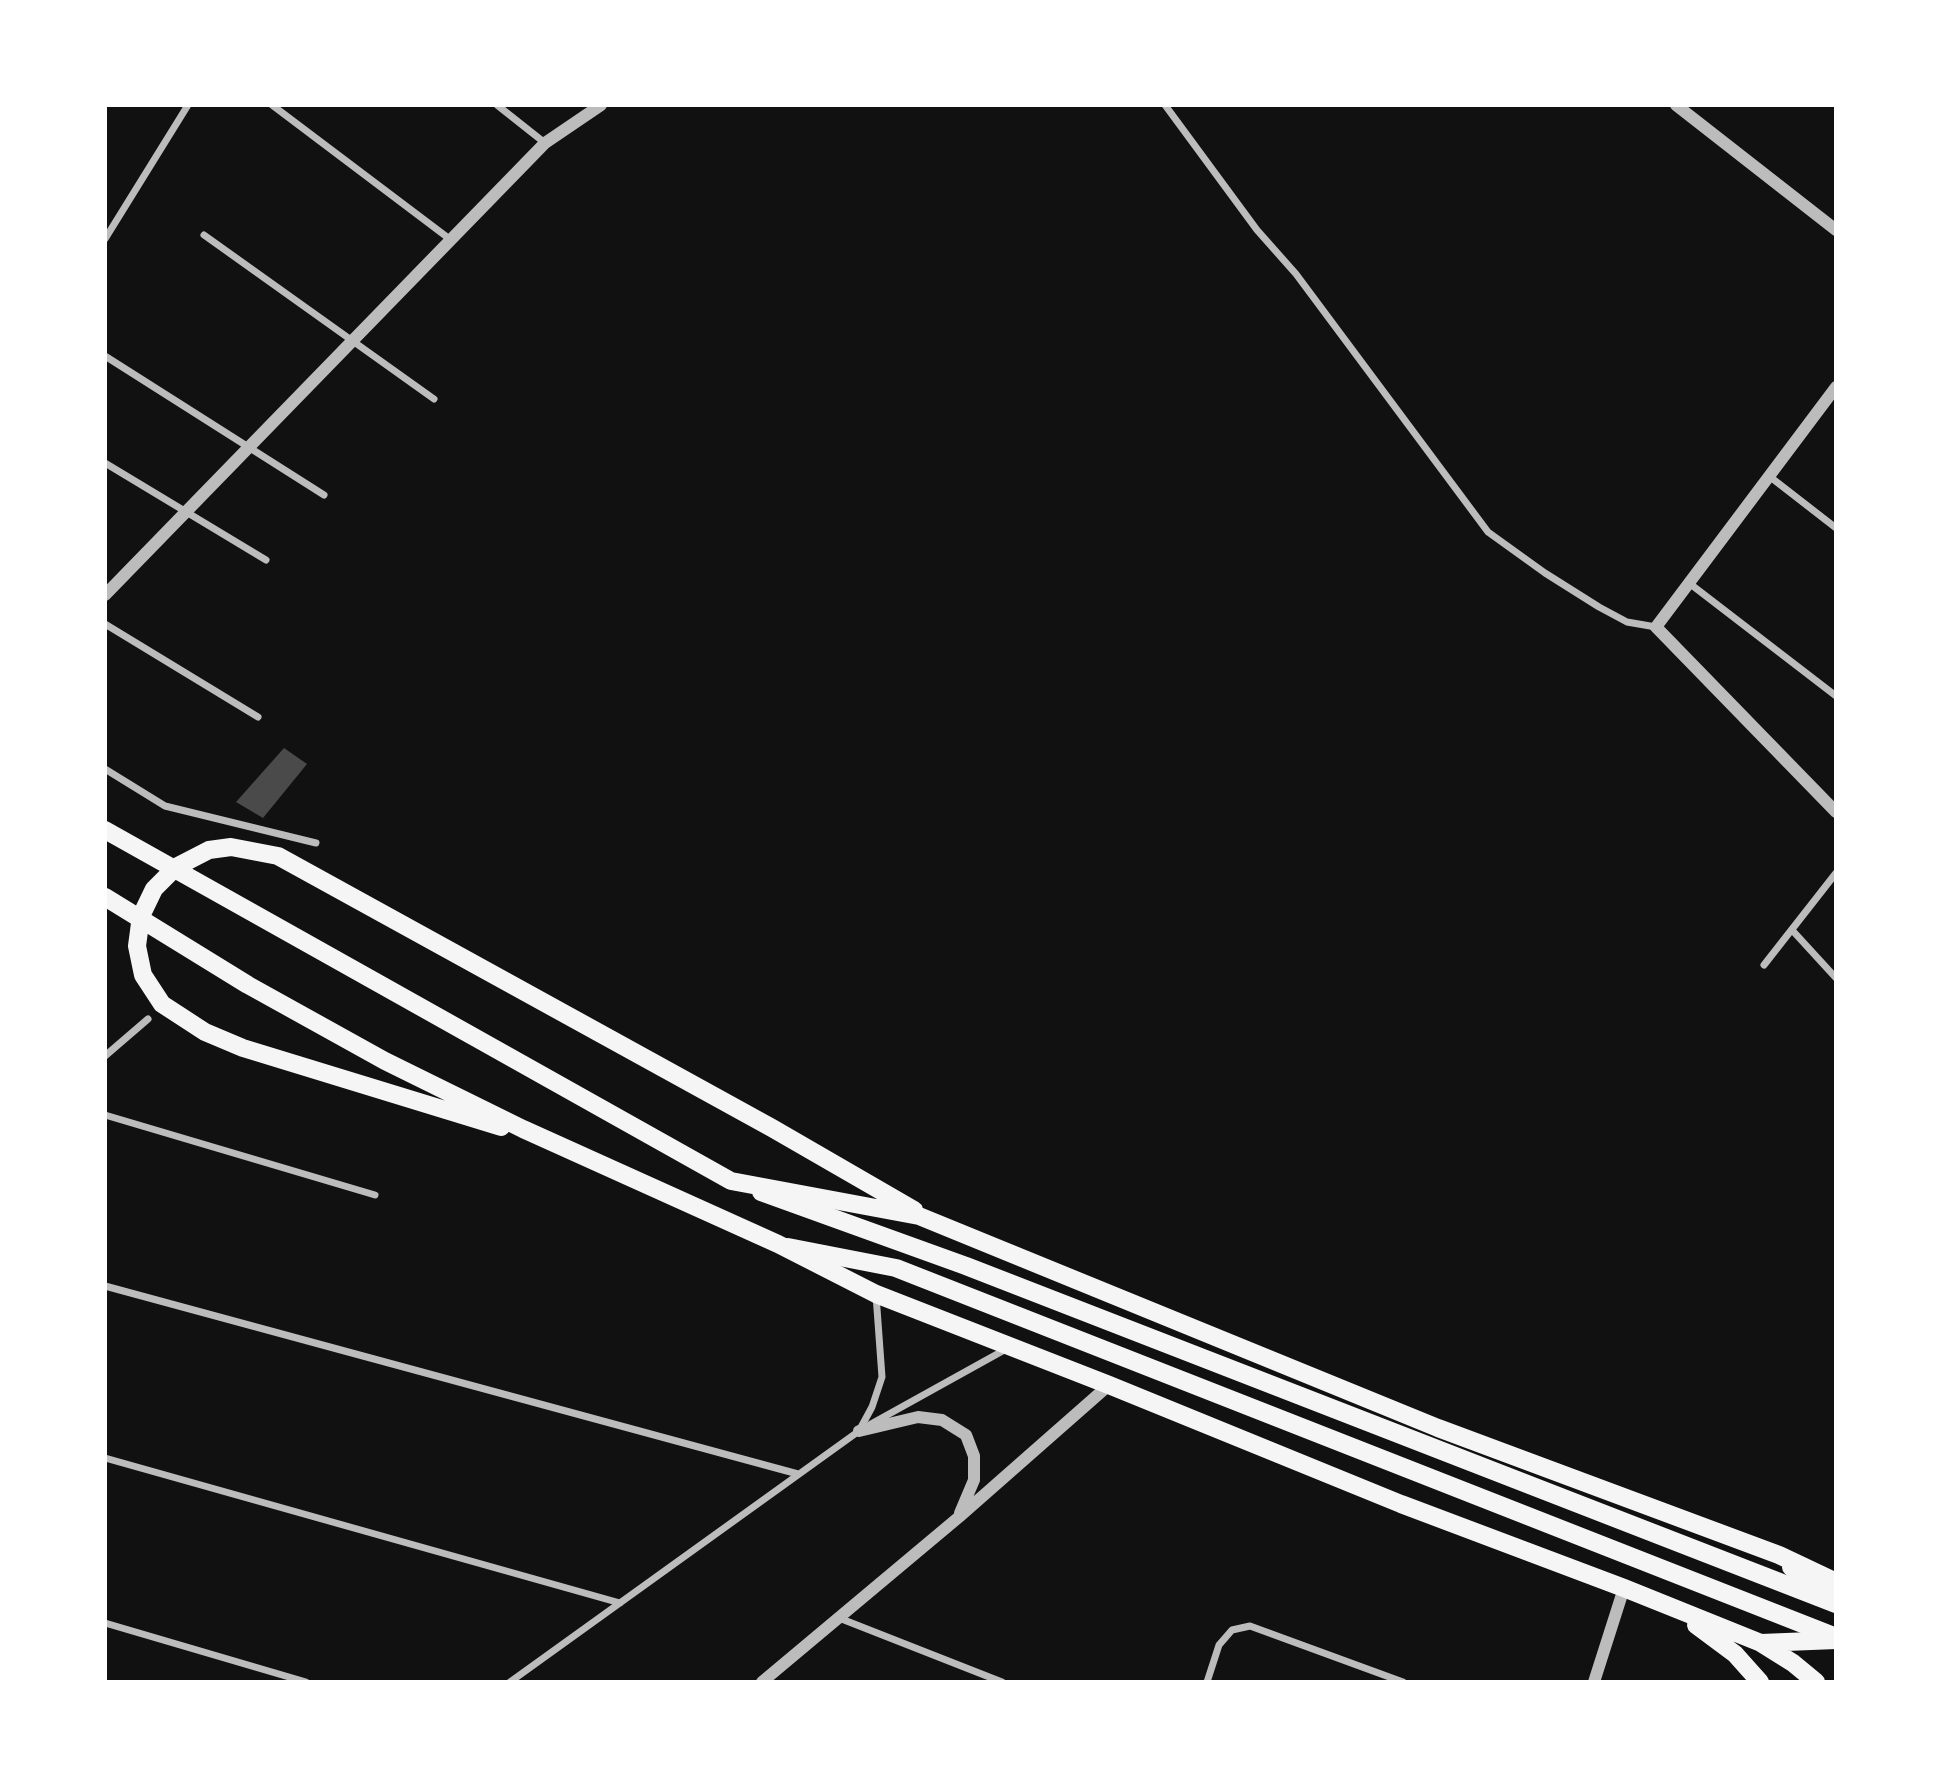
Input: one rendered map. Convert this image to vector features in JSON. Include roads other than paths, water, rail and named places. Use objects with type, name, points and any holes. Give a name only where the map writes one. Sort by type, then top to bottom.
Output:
[{"type":"main road","points":[[105,830],[731,1181],[966,1266],[1836,1602]]},
{"type":"main road","points":[[561,1145],[243,1048],[205,1032],[162,1004],[143,975],[137,946],[141,916],[154,889],[176,867],[209,850],[231,846],[278,856],[772,1128],[938,1224]]},
{"type":"main road","points":[[105,897],[248,985],[385,1061],[778,1244],[876,1294],[1401,1504],[1761,1643],[1793,1663],[1816,1682]]},
{"type":"main road","points":[[731,1181],[919,1216],[1438,1428],[1779,1555],[1836,1571]]},
{"type":"main road","points":[[778,1244],[896,1268],[1836,1638]]},
{"type":"main road","points":[[1779,1555],[1803,1578],[1836,1602]]},
{"type":"main road","points":[[1779,1555],[1836,1582]]},
{"type":"main road","points":[[1676,1610],[1735,1654],[1760,1682]]},
{"type":"main road","points":[[1761,1643],[1836,1638]]},
{"type":"street","points":[[105,239],[188,105]]},
{"type":"street","points":[[272,105],[451,240]]},
{"type":"street","points":[[497,105],[545,143]]},
{"type":"street","points":[[105,595],[545,143],[601,105]]},
{"type":"street","points":[[1165,105],[1257,230],[1296,274],[1488,532],[1599,607],[1627,622],[1656,627],[1836,811]]},
{"type":"street","points":[[1676,105],[1836,230]]},
{"type":"street","points":[[204,235],[433,399]]},
{"type":"street","points":[[105,356],[324,495]]},
{"type":"street","points":[[1656,627],[1836,387]]},
{"type":"street","points":[[105,463],[267,560]]},
{"type":"street","points":[[1769,476],[1836,528]]},
{"type":"street","points":[[1689,583],[1836,696]]},
{"type":"street","points":[[105,624],[258,718]]},
{"type":"street","points":[[105,769],[165,806],[316,843]]},
{"type":"street","points":[[1764,965],[1836,873]]},
{"type":"street","points":[[1792,930],[1836,978]]},
{"type":"street","points":[[105,1056],[148,1020]]},
{"type":"street","points":[[105,1115],[375,1195]]},
{"type":"street","points":[[105,1286],[798,1474]]},
{"type":"street","points":[[859,1431],[872,1407],[882,1377],[876,1294]]},
{"type":"street","points":[[510,1682],[859,1431],[1009,1348]]},
{"type":"street","points":[[762,1682],[959,1517],[1109,1385]]},
{"type":"street","points":[[859,1431],[918,1417],[942,1420],[966,1435],[975,1456],[975,1480],[959,1517]]},
{"type":"street","points":[[105,1458],[620,1603]]},
{"type":"street","points":[[1594,1682],[1624,1588]]},
{"type":"street","points":[[839,1618],[1002,1682]]},
{"type":"street","points":[[105,1623],[306,1682]]},
{"type":"street","points":[[1207,1682],[1219,1645],[1232,1630],[1250,1626],[1403,1682]]}]
